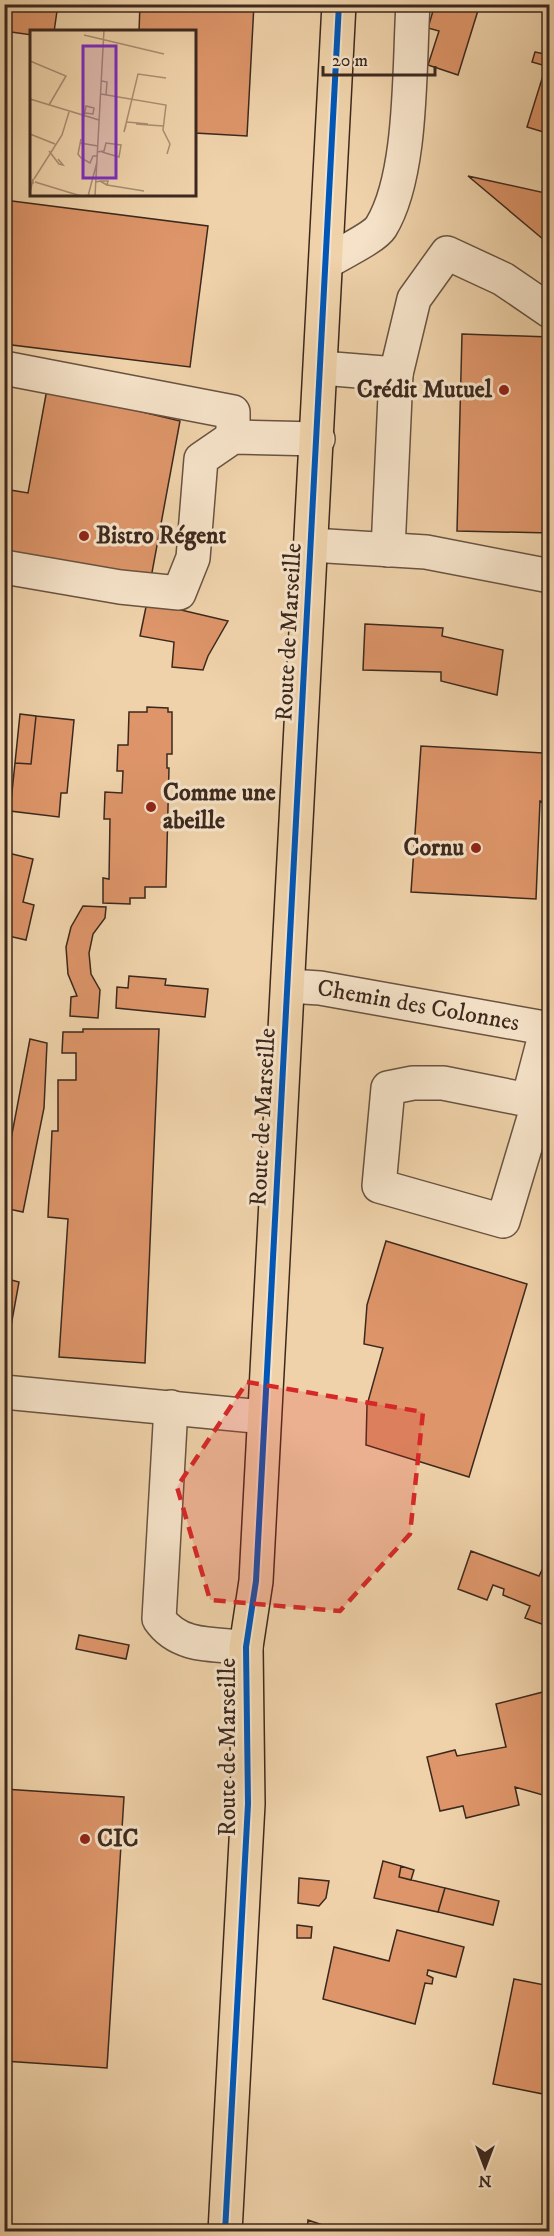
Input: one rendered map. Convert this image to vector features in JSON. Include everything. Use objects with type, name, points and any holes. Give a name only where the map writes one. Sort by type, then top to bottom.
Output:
[{"type":"main road","name":"Route de Marseille","points":[[225,2232],[238,2034],[248,1804],[246,1647],[256,1581],[318,439],[339,4]]},
{"type":"street","points":[[327,262],[380,229],[399,184],[404,146],[413,4]]},
{"type":"street","points":[[388,550],[396,374],[414,299],[447,253],[503,279],[549,311]]},
{"type":"street","points":[[4,368],[233,412],[233,437]]},
{"type":"street","points":[[321,368],[396,374]]},
{"type":"street","points":[[4,567],[120,587],[179,593],[193,558],[201,459],[233,437],[318,439]]},
{"type":"street","points":[[312,544],[426,552],[549,576]]},
{"type":"street","name":"Chemin des Colonnes","points":[[288,986],[320,988],[548,1029]]},
{"type":"street","points":[[528,1100],[548,1029]]},
{"type":"street","points":[[413,1083],[443,1083],[528,1100],[536,1111],[503,1221],[379,1186],[388,1088],[413,1083]]},
{"type":"street","points":[[4,1392],[264,1417]]},
{"type":"street","points":[[171,1407],[159,1619],[169,1633],[195,1643],[246,1647]]},
{"type":"highlighted area","points":[[247,1382],[423,1412],[410,1534],[340,1611],[210,1600],[177,1487]]},
{"type":"building","points":[[4,4],[58,4],[54,30],[30,30],[30,35],[4,31]]},
{"type":"building","points":[[140,4],[254,4],[247,136],[196,133],[196,30],[139,30]]},
{"type":"building","points":[[435,4],[480,4],[458,75],[428,65],[439,31],[428,28]]},
{"type":"building","points":[[535,52],[550,55],[550,134],[527,127],[546,66],[532,62]]},
{"type":"building","points":[[468,176],[550,194],[550,245]]},
{"type":"building","points":[[4,200],[208,226],[190,367],[4,344]]},
{"type":"building","points":[[462,334],[550,337],[546,444],[550,444],[550,533],[457,531]]},
{"type":"building","points":[[47,389],[180,421],[151,578],[4,552],[4,489],[28,493]]},
{"type":"building","points":[[147,602],[228,621],[208,656],[203,670],[172,667],[174,642],[140,636]]},
{"type":"building","points":[[365,624],[443,628],[442,636],[503,650],[497,695],[441,681],[441,672],[363,670]]},
{"type":"building","points":[[147,707],[168,708],[168,712],[172,712],[172,754],[167,754],[167,768],[169,768],[166,887],[145,887],[145,898],[130,898],[130,904],[103,903],[103,878],[109,879],[110,819],[104,819],[105,792],[122,793],[123,771],[117,771],[118,745],[128,745],[129,712],[147,712]]},
{"type":"building","points":[[20,714],[36,716],[31,764],[15,763]]},
{"type":"building","points":[[36,716],[74,720],[67,793],[61,793],[59,817],[10,811],[15,763],[31,764]]},
{"type":"building","name":"Cornu","points":[[544,738],[550,740],[550,804],[540,801],[536,899],[411,892],[421,746],[543,753]]},
{"type":"building","points":[[4,852],[33,859],[23,902],[34,905],[26,940],[4,935]]},
{"type":"building","points":[[83,906],[106,907],[105,918],[93,934],[89,953],[91,974],[100,990],[98,1018],[70,1016],[71,997],[77,996],[68,974],[66,947],[71,927]]},
{"type":"building","points":[[129,976],[166,979],[165,985],[208,989],[205,1017],[116,1008],[117,987],[128,988]]},
{"type":"building","points":[[83,1029],[159,1029],[145,1363],[59,1357],[68,1219],[48,1217],[52,1131],[58,1131],[58,1080],[76,1080],[76,1053],[62,1053],[63,1032],[83,1032]]},
{"type":"building","points":[[30,1039],[47,1043],[44,1108],[23,1212],[4,1208],[4,1176]]},
{"type":"building","points":[[386,1241],[527,1284],[469,1477],[366,1445],[367,1405],[383,1348],[364,1344],[367,1305]]},
{"type":"building","points":[[4,1278],[19,1282],[5,1359],[4,1359]]},
{"type":"building","points":[[471,1551],[539,1576],[550,1554],[550,1627],[525,1618],[530,1606],[503,1595],[504,1589],[493,1585],[487,1600],[458,1589]]},
{"type":"building","points":[[79,1635],[129,1645],[126,1659],[76,1649]]},
{"type":"building","points":[[543,1692],[550,1719],[550,1797],[515,1787],[519,1805],[466,1818],[463,1806],[440,1811],[427,1757],[455,1750],[457,1756],[506,1747],[496,1704]]},
{"type":"building","points":[[4,1789],[124,1797],[107,2068],[4,2061]]},
{"type":"building","points":[[383,1861],[401,1866],[399,1877],[445,1888],[438,1912],[374,1898]]},
{"type":"building","points":[[401,1866],[414,1870],[411,1880],[399,1877]]},
{"type":"building","points":[[299,1878],[329,1881],[326,1898],[319,1906],[298,1903]]},
{"type":"building","points":[[445,1888],[499,1901],[493,1925],[438,1912]]},
{"type":"building","points":[[297,1925],[312,1927],[311,1938],[297,1938]]},
{"type":"building","points":[[397,1930],[464,1947],[456,1977],[428,1970],[427,1975],[433,1978],[432,1984],[425,1983],[415,2024],[323,1999],[334,1947],[389,1961]]},
{"type":"building","points":[[514,1979],[550,1986],[548,2095],[493,2084]]},
{"type":"building","points":[[308,2220],[343,2232],[307,2232]]},
{"type":"cycle path","points":[[225,2232],[248,1804],[246,1647],[256,1581],[339,4]]},
{"type":"place","name":"Crédit Mutuel","points":[[504,390]]},
{"type":"place","name":"Bistro Régent","points":[[84,536]]},
{"type":"place","name":"Comme une abeille","points":[[151,807]]},
{"type":"place","name":"Cornu","points":[[476,848]]},
{"type":"place","name":"CIC","points":[[85,1839]]}]
